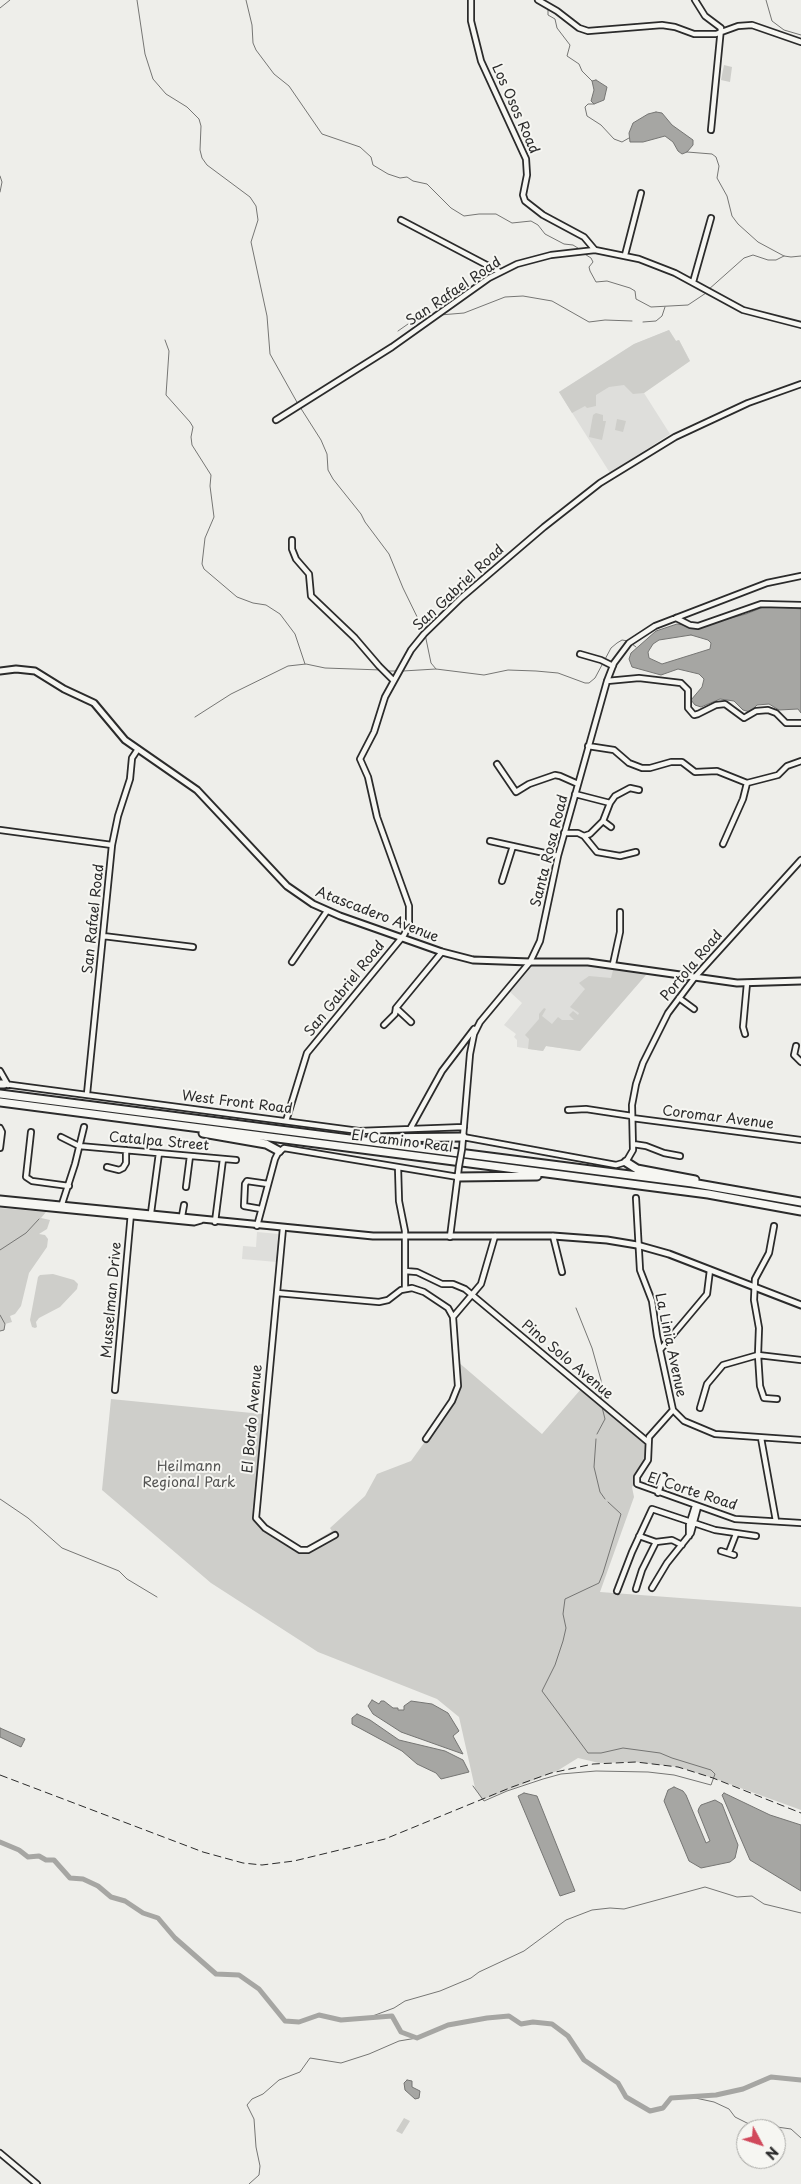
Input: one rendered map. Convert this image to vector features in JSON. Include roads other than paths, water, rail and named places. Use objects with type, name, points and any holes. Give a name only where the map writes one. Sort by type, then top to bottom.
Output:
[{"type":"highway","name":"El Camino Real","points":[[0,1094],[727,1188],[801,1202]]},
{"type":"highway","name":"El Camino Real","points":[[0,1102],[727,1197],[801,1211]]},
{"type":"highway","points":[[154,1123],[266,1144],[279,1151]]},
{"type":"highway","points":[[353,1139],[463,1137]]},
{"type":"highway","points":[[626,1162],[637,1169],[684,1177],[727,1188]]},
{"type":"highway","points":[[458,1178],[510,1175],[592,1180]]},
{"type":"main road","name":"Atascadero Avenue","points":[[0,671],[30,669],[39,672],[64,689],[88,698],[100,708],[121,737],[196,790],[291,889],[303,899],[327,911],[442,952],[473,960],[613,964],[747,983],[801,981]]},
{"type":"main road","points":[[0,1199],[194,1222],[201,1220]]},
{"type":"main road","points":[[0,1203],[61,1207]]},
{"type":"main road","points":[[131,1214],[151,1213],[215,1222],[362,1236],[553,1236],[597,1238],[637,1245],[710,1270],[801,1305]]},
{"type":"street","name":"Los Osos Road","points":[[471,0],[471,21],[481,61],[526,159],[527,171],[523,195],[524,201],[543,215],[584,237],[595,250]]},
{"type":"street","points":[[538,0],[557,10],[579,28],[588,32],[662,25],[675,26],[694,34],[716,34],[720,31],[742,25],[752,25],[801,42]]},
{"type":"street","points":[[695,0],[702,14],[721,28],[711,130]]},
{"type":"street","points":[[625,255],[640,193]]},
{"type":"street","points":[[693,282],[712,218]]},
{"type":"street","points":[[401,220],[500,272]]},
{"type":"street","name":"San Rafael Road","points":[[276,420],[392,347],[500,272],[539,257],[574,251],[595,250],[625,255],[669,270],[742,310],[801,325]]},
{"type":"street","name":"San Gabriel Road","points":[[286,1121],[302,1064],[307,1053],[401,938],[409,925],[409,906],[377,817],[368,777],[360,759],[374,732],[381,706],[393,680],[411,650],[442,616],[541,530],[591,490],[674,437],[748,403],[801,384]]},
{"type":"street","points":[[292,540],[292,549],[296,559],[309,574],[311,596],[355,638],[393,680]]},
{"type":"street","name":"Santa Rosa Road","points":[[450,1236],[462,1149],[471,1046],[474,1034],[480,1022],[530,962],[542,935],[564,833],[607,681],[613,666],[624,649],[634,639],[655,626],[767,583],[801,576]]},
{"type":"street","points":[[676,618],[690,625],[698,626],[761,604],[801,605]]},
{"type":"street","points":[[580,654],[601,660],[613,666]]},
{"type":"street","points":[[607,681],[639,678],[681,683],[688,690],[688,708],[691,714],[694,715],[716,705],[724,704],[744,718],[756,711],[768,710],[776,713],[786,723],[801,723]]},
{"type":"street","points":[[588,746],[614,750],[629,763],[642,768],[652,768],[671,762],[682,762],[695,772],[717,772],[746,783],[778,775],[787,766],[801,761]]},
{"type":"street","name":"San Rafael Road","points":[[87,1094],[112,845],[118,816],[130,779],[132,758],[138,749]]},
{"type":"street","points":[[497,764],[516,792],[529,784],[555,775],[578,784]]},
{"type":"street","points":[[723,844],[743,799],[746,783]]},
{"type":"street","points":[[584,836],[590,834],[602,821],[615,796],[630,788],[639,790]]},
{"type":"street","points":[[575,794],[610,803]]},
{"type":"street","points":[[602,821],[611,827]]},
{"type":"street","points":[[0,830],[112,845]]},
{"type":"street","points":[[564,833],[578,833],[584,836],[597,852],[602,854],[620,856],[636,852]]},
{"type":"street","points":[[490,841],[558,856]]},
{"type":"street","points":[[502,881],[513,846]]},
{"type":"street","name":"Portola Road","points":[[626,1162],[632,1153],[634,1094],[643,1063],[664,1020],[695,977],[801,860]]},
{"type":"street","points":[[292,962],[327,911]]},
{"type":"street","points":[[613,964],[620,932],[620,912]]},
{"type":"street","points":[[103,936],[193,948]]},
{"type":"street","points":[[384,1025],[395,1014],[396,1008],[442,952]]},
{"type":"street","points":[[745,1034],[743,1027],[747,983]]},
{"type":"street","points":[[679,998],[694,1009]]},
{"type":"street","points":[[396,1008],[411,1022]]},
{"type":"street","points":[[410,1129],[442,1071],[480,1022]]},
{"type":"street","points":[[463,1044],[471,1046]]},
{"type":"street","points":[[796,1046],[794,1055],[801,1062]]},
{"type":"street","name":"West Front Road","points":[[0,1071],[4,1084],[359,1130],[464,1127]]},
{"type":"street","name":"Coromar Avenue","points":[[568,1110],[586,1109],[801,1140]]},
{"type":"street","points":[[61,1207],[69,1186],[84,1127]]},
{"type":"street","points":[[0,1128],[2,1132],[0,1148]]},
{"type":"street","points":[[31,1132],[26,1177],[32,1181],[69,1186]]},
{"type":"street","points":[[463,1137],[616,1165],[626,1162]]},
{"type":"street","name":"Catalpa Street","points":[[61,1138],[79,1146],[236,1160]]},
{"type":"street","points":[[633,1144],[680,1156]]},
{"type":"street","points":[[257,1226],[279,1151],[290,1147],[458,1178]]},
{"type":"street","points":[[107,1167],[119,1170],[123,1168],[126,1163],[126,1150]]},
{"type":"street","points":[[151,1213],[159,1153]]},
{"type":"street","points":[[186,1186],[190,1156]]},
{"type":"street","points":[[215,1222],[223,1159]]},
{"type":"street","points":[[398,1167],[398,1193],[406,1237],[405,1288]]},
{"type":"street","points":[[261,1210],[244,1206],[245,1184],[247,1181],[268,1184]]},
{"type":"street","name":"La Linia Avenue","points":[[636,1198],[637,1245],[640,1270],[650,1296],[673,1410],[652,1434],[648,1442],[648,1460],[637,1477],[636,1484]]},
{"type":"street","points":[[182,1216],[184,1205]]},
{"type":"street","name":"Musselman Drive","points":[[115,1390],[131,1214]]},
{"type":"street","points":[[774,1226],[769,1252],[756,1276],[754,1300],[760,1336],[758,1354],[762,1395],[766,1399],[777,1399]]},
{"type":"street","name":"El Bordo Avenue","points":[[283,1228],[256,1518],[265,1528],[300,1550],[310,1549],[335,1535]]},
{"type":"street","points":[[453,1317],[472,1296],[485,1277],[495,1236]]},
{"type":"street","points":[[553,1236],[562,1272]]},
{"type":"street","points":[[660,1350],[707,1294],[710,1270]]},
{"type":"street","name":"Pino Solo Avenue","points":[[405,1271],[417,1272],[442,1284],[459,1286],[648,1442]]},
{"type":"street","points":[[277,1293],[379,1302],[388,1300],[405,1288],[415,1288],[446,1306],[453,1317],[458,1381],[457,1391],[426,1439]]},
{"type":"street","points":[[700,1408],[707,1384],[720,1367],[758,1354],[801,1360]]},
{"type":"street","points":[[673,1410],[684,1421],[715,1434],[801,1440]]},
{"type":"street","points":[[761,1438],[776,1521]]},
{"type":"street","points":[[658,1493],[664,1476]]},
{"type":"street","name":"El Corte Road","points":[[636,1484],[735,1519],[801,1523]]},
{"type":"street","points":[[652,1588],[667,1563],[689,1536],[691,1521],[697,1507]]},
{"type":"street","points":[[617,1591],[652,1509],[736,1534],[756,1536]]},
{"type":"street","points":[[729,1552],[736,1534]]},
{"type":"street","points":[[639,1536],[656,1542],[672,1540],[682,1545]]},
{"type":"street","points":[[636,1589],[642,1570],[656,1542]]},
{"type":"street","points":[[721,1551],[734,1555]]},
{"type":"street","points":[[0,2153],[37,2184]]},
{"type":"waterway","points":[[0,8],[10,0]]},
{"type":"waterway","points":[[137,0],[145,54],[153,79],[166,94],[187,107],[199,119],[201,126],[200,150],[202,158],[207,165],[250,197],[256,206],[258,220],[251,242],[267,316],[270,354],[298,404]]},
{"type":"waterway","points":[[246,0],[252,25],[253,43],[256,50],[274,74],[289,86],[322,134],[360,147],[371,157],[373,165],[388,174],[400,178],[407,177],[413,181],[427,184],[451,208],[464,216],[496,214],[512,223],[531,221],[538,225],[545,234],[581,250]]},
{"type":"waterway","points":[[766,0],[772,21],[784,30],[801,35]]},
{"type":"waterway","points":[[548,8],[548,15],[555,19],[557,28],[570,45],[567,56],[579,64],[582,71],[592,81]]},
{"type":"waterway","points":[[594,104],[588,104],[585,107],[587,116],[601,125],[614,139],[622,142],[629,138]]},
{"type":"waterway","points":[[687,152],[712,154],[716,157],[719,166],[717,178],[727,196],[732,216],[738,224],[758,242],[784,256],[801,256]]},
{"type":"waterway","points":[[0,176],[2,182],[0,192]]},
{"type":"waterway","points":[[583,253],[591,258],[593,262],[589,267],[596,282],[607,281],[630,288],[635,291],[636,299],[651,307],[688,305],[706,293]]},
{"type":"waterway","points":[[708,290],[744,258],[753,255],[768,260],[776,260],[784,256]]},
{"type":"waterway","points":[[440,315],[464,313],[505,297],[523,296],[552,301],[589,322],[605,320],[632,321]]},
{"type":"waterway","points":[[643,322],[656,321],[662,316],[665,307]]},
{"type":"waterway","points":[[398,331],[408,324],[433,316]]},
{"type":"waterway","points":[[165,340],[169,351],[166,395],[193,427],[192,445],[211,475],[210,486],[214,517],[205,538],[202,564],[204,569],[237,597],[253,603],[266,605],[280,614],[295,634],[305,664]]},
{"type":"waterway","points":[[300,407],[321,440],[327,454],[328,470],[333,479],[389,554],[424,631]]},
{"type":"waterway","points":[[425,634],[431,663],[436,669]]},
{"type":"waterway","points":[[403,671],[436,669],[484,675],[508,670],[536,671],[558,673],[589,683],[595,678],[611,648],[617,643],[622,640],[628,641],[636,647]]},
{"type":"waterway","points":[[195,717],[231,694],[288,666],[306,664],[325,668],[381,670]]},
{"type":"waterway","points":[[385,671],[399,671]]},
{"type":"waterway","points":[[0,1250],[26,1233],[39,1219]]},
{"type":"waterway","points":[[576,1308],[592,1348],[601,1380],[601,1400]]},
{"type":"waterway","points":[[0,1315],[5,1324],[4,1330],[0,1331]]},
{"type":"waterway","points":[[597,1434],[605,1419],[602,1407]]},
{"type":"waterway","points":[[596,1439],[594,1467],[600,1492],[605,1499]]},
{"type":"waterway","points":[[0,1499],[28,1518],[62,1548],[119,1571],[127,1579],[157,1597]]},
{"type":"waterway","points":[[473,1786],[484,1801],[507,1791],[561,1774],[596,1771],[648,1772],[674,1775],[711,1785],[715,1774],[711,1770],[660,1753],[623,1748],[601,1753],[588,1753],[542,1691],[555,1665],[563,1641],[566,1628],[563,1614],[565,1599],[599,1583],[603,1573],[621,1514],[608,1502]]},
{"type":"waterway","points":[[0,1842],[19,1850],[28,1857],[39,1856],[46,1860],[54,1860],[70,1878],[83,1879],[98,1886],[111,1897],[125,1901],[143,1913],[158,1918],[175,1938],[216,1974],[239,1975],[259,1989],[285,2021],[299,2022],[319,2015],[341,2020],[392,2016],[401,2032],[417,2038],[448,2025],[487,2018],[509,2016],[521,2024],[533,2022],[552,2024],[568,2036],[584,2060],[618,2083],[626,2097],[650,2111],[663,2108],[671,2098],[716,2095],[743,2089],[771,2077],[801,2080]]},
{"type":"waterway","points":[[370,2017],[394,2008],[405,2001],[440,1991],[471,1978],[479,1972],[524,1951],[566,1920],[592,1910],[624,1909],[705,1887],[737,1897],[752,1896],[764,1904],[801,1913]]},
{"type":"waterway","points":[[249,2184],[259,2175],[260,2166],[256,2147],[254,2119],[247,2105],[252,2099],[263,2094],[279,2080],[300,2072],[310,2058],[341,2063],[369,2054],[399,2041],[417,2038]]},
{"type":"waterway","points":[[686,2096],[714,2102],[729,2109],[739,2119]]},
{"type":"waterway","points":[[786,2128],[791,2129],[801,2138]]},
{"type":"railway","points":[[0,1775],[203,1852],[243,1863],[262,1865],[294,1861],[385,1839],[512,1787],[551,1773],[593,1764],[636,1762],[678,1767],[713,1778],[801,1813]]},
{"type":"park label","name":"Heilmann Regional Park","points":[[189,1475]]}]
